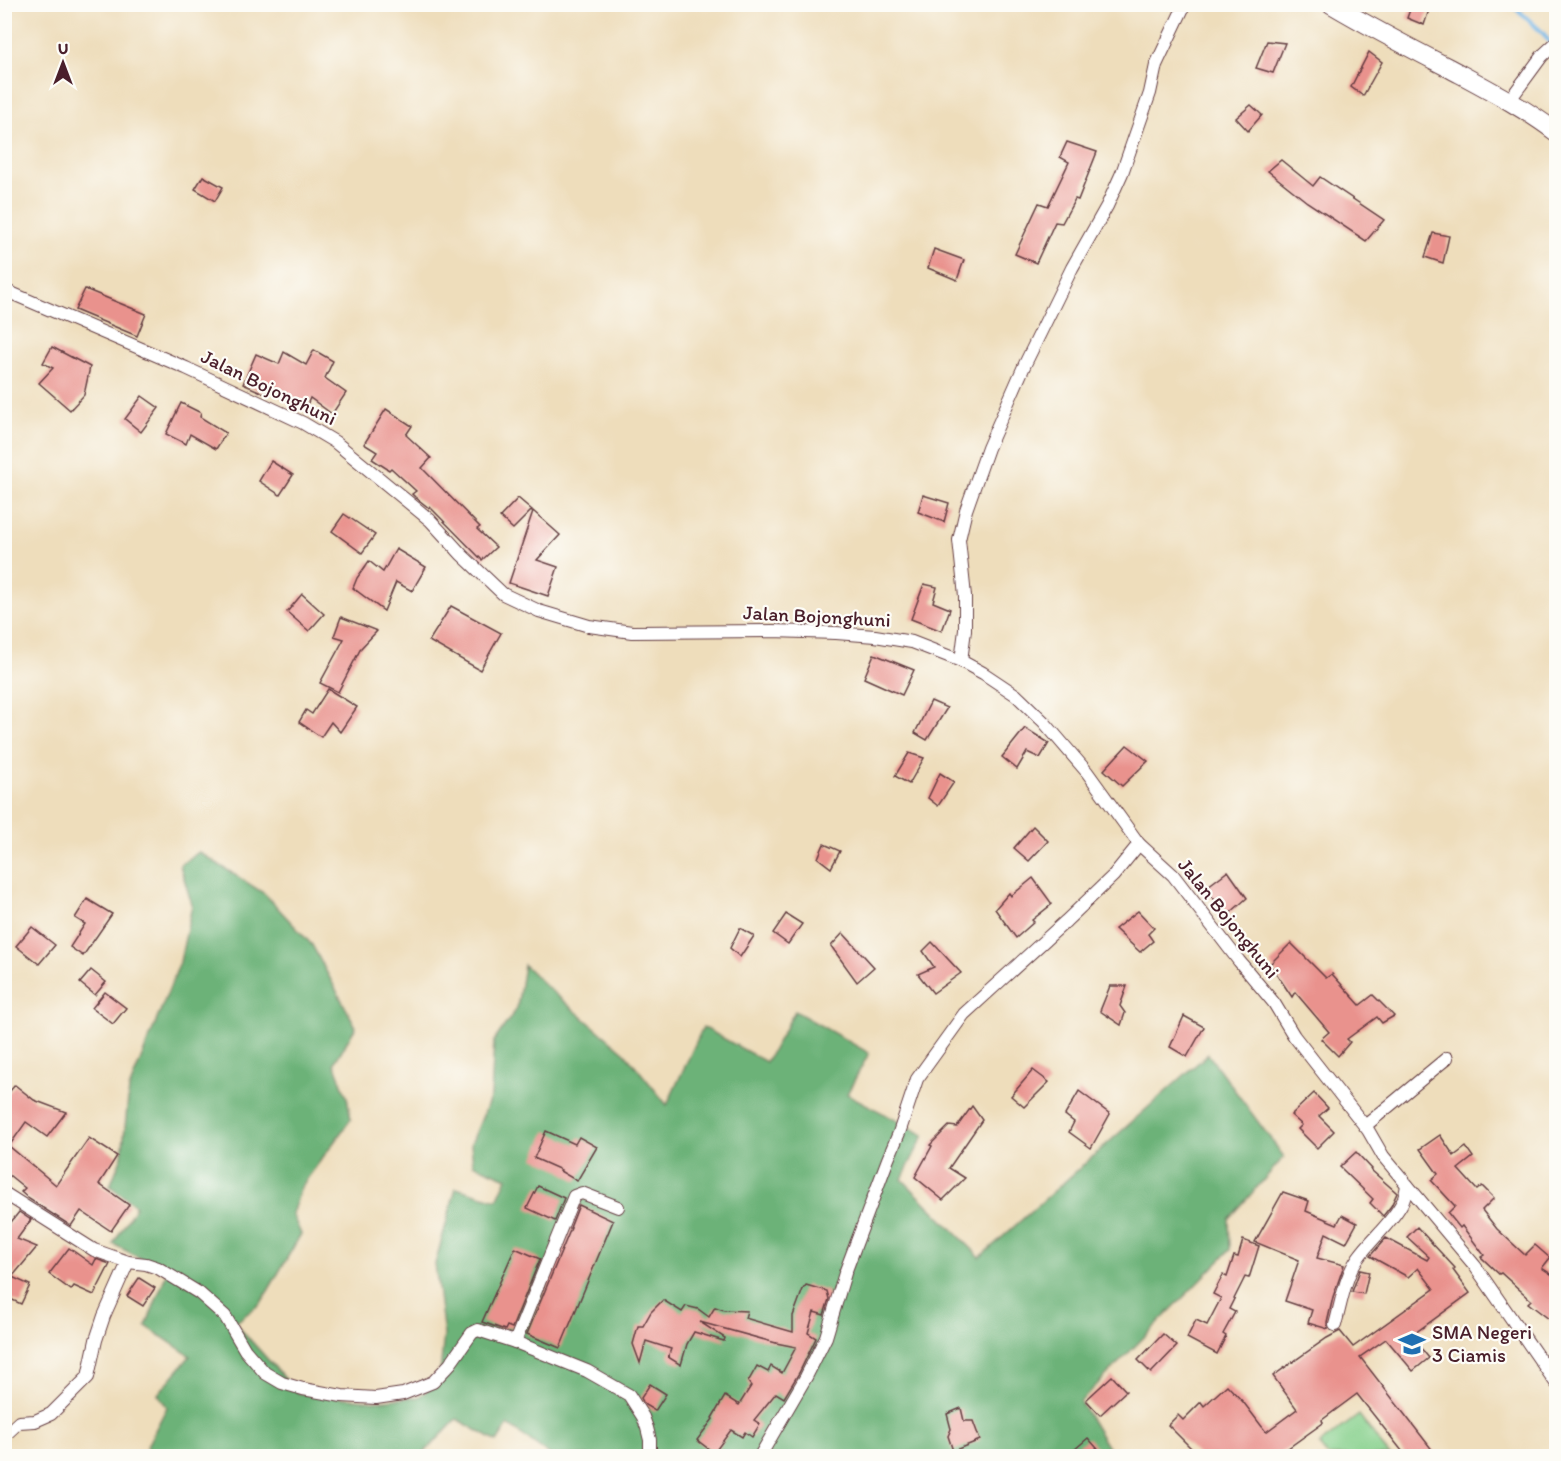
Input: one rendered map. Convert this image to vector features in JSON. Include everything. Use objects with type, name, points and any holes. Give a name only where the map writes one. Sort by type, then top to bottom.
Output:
[{"type":"street","points":[[961,661],[965,630],[965,596],[959,540],[966,510],[988,448],[1025,364],[1122,173],[1150,93],[1155,65],[1185,4]]},
{"type":"street","points":[[1331,4],[1509,101],[1557,132]]},
{"type":"street","points":[[1509,101],[1545,54],[1557,43]]},
{"type":"street","name":"Jalan Bojonghuni","points":[[4,290],[186,368],[303,423],[335,441],[430,520],[503,594],[539,611],[589,626],[632,632],[836,633],[912,642],[961,661],[1016,695],[1044,722],[1087,772],[1139,844],[1173,875],[1274,1003],[1294,1036],[1365,1126],[1383,1156],[1474,1266],[1557,1383]]},
{"type":"street","points":[[760,1456],[806,1377],[825,1337],[845,1273],[917,1080],[964,1014],[1093,896],[1139,844]]},
{"type":"street","points":[[1365,1126],[1447,1058]]},
{"type":"street","points":[[1335,1325],[1353,1267],[1358,1258],[1384,1229],[1402,1202],[1407,1185]]},
{"type":"street","points":[[4,1193],[94,1250],[128,1262],[158,1268],[199,1293],[225,1316],[244,1350],[265,1373],[282,1383],[342,1396],[376,1398],[403,1394],[433,1382],[450,1364],[472,1333],[478,1330],[587,1371],[629,1395],[647,1428],[650,1456]]},
{"type":"street","points":[[515,1342],[574,1196],[582,1193],[618,1207]]},
{"type":"street","points":[[4,1436],[19,1422],[35,1420],[51,1414],[88,1377],[104,1316],[128,1262]]},
{"type":"green space","points":[[199,852],[265,894],[312,945],[356,1027],[334,1063],[347,1097],[351,1119],[301,1187],[292,1214],[301,1234],[261,1303],[235,1323],[298,1393],[374,1401],[418,1397],[439,1382],[444,1335],[435,1264],[456,1188],[497,1200],[507,1178],[473,1164],[471,1144],[491,1096],[494,1041],[517,1008],[524,965],[625,1053],[667,1105],[703,1027],[766,1062],[795,1011],[869,1053],[847,1094],[924,1135],[902,1179],[980,1257],[1208,1054],[1284,1157],[1229,1219],[1230,1250],[1080,1402],[1113,1456],[552,1456],[508,1425],[497,1442],[457,1419],[421,1456],[153,1456],[146,1448],[167,1407],[158,1394],[190,1356],[146,1326],[167,1272],[113,1244],[136,1206],[110,1186],[122,1156],[129,1089],[180,962],[192,905],[180,865]]},
{"type":"green space","points":[[1359,1415],[1390,1456],[1328,1456],[1319,1445]]},
{"type":"building","points":[[1412,4],[1431,4],[1424,25],[1407,18]]},
{"type":"building","points":[[1267,41],[1285,43],[1273,73],[1256,68]]},
{"type":"building","points":[[1369,52],[1382,62],[1363,96],[1351,87]]},
{"type":"building","points":[[1251,105],[1262,115],[1248,131],[1236,118]]},
{"type":"building","points":[[1067,142],[1097,152],[1078,200],[1075,199],[1062,223],[1055,222],[1036,263],[1015,254],[1039,203],[1048,206],[1069,162],[1060,157]]},
{"type":"building","points":[[1281,160],[1313,186],[1320,177],[1384,220],[1366,241],[1307,202],[1268,171]]},
{"type":"building","points":[[203,176],[223,187],[215,201],[195,189]]},
{"type":"building","points":[[1433,233],[1449,236],[1443,263],[1425,257]]},
{"type":"building","points":[[934,249],[964,260],[957,280],[928,268]]},
{"type":"building","points":[[85,289],[146,314],[137,336],[75,310]]},
{"type":"building","points":[[52,347],[90,367],[84,395],[70,410],[39,383],[53,368],[43,363]]},
{"type":"building","points":[[314,350],[333,361],[325,378],[346,393],[332,414],[310,398],[306,407],[270,386],[266,394],[243,384],[256,354],[279,364],[284,352],[306,365]]},
{"type":"building","points":[[142,396],[159,408],[141,432],[125,419]]},
{"type":"building","points":[[181,403],[201,413],[200,417],[226,433],[216,449],[190,434],[186,444],[166,434]]},
{"type":"building","points":[[386,409],[412,426],[406,435],[431,458],[422,468],[480,527],[477,529],[496,547],[482,560],[430,507],[412,494],[416,491],[391,468],[389,470],[372,459],[377,452],[364,444]]},
{"type":"building","points":[[271,461],[293,475],[280,495],[259,481]]},
{"type":"building","points":[[923,495],[949,503],[944,522],[918,512]]},
{"type":"building","points":[[518,498],[532,510],[513,529],[500,517]]},
{"type":"building","points":[[533,511],[560,535],[537,560],[558,567],[548,596],[509,583]]},
{"type":"building","points":[[344,514],[375,535],[362,553],[332,531]]},
{"type":"building","points":[[396,549],[426,567],[412,591],[396,582],[384,611],[353,588],[369,561],[383,572]]},
{"type":"building","points":[[924,584],[937,587],[933,602],[950,609],[942,631],[911,619]]},
{"type":"building","points":[[302,594],[324,614],[309,631],[287,612]]},
{"type":"building","points":[[451,606],[501,633],[480,670],[429,641]]},
{"type":"building","points":[[341,617],[377,631],[361,648],[338,692],[320,683],[344,639],[334,636]]},
{"type":"building","points":[[874,654],[914,670],[902,695],[864,678]]},
{"type":"building","points":[[328,689],[357,707],[340,732],[331,722],[321,737],[299,722],[306,710],[312,714]]},
{"type":"building","points":[[931,701],[947,708],[927,740],[915,733]]},
{"type":"building","points":[[1025,728],[1049,743],[1040,758],[1027,752],[1017,769],[1002,757]]},
{"type":"building","points":[[1127,745],[1148,761],[1122,786],[1104,770]]},
{"type":"building","points":[[909,753],[924,758],[909,784],[895,776]]},
{"type":"building","points":[[940,773],[954,782],[938,806],[928,798]]},
{"type":"building","points":[[1033,826],[1048,841],[1029,861],[1014,848]]},
{"type":"building","points":[[824,844],[840,851],[831,868],[818,858]]},
{"type":"building","points":[[1228,871],[1247,898],[1229,914],[1204,889]]},
{"type":"building","points":[[1033,878],[1052,904],[1032,920],[1034,922],[1016,938],[995,909],[1009,893],[1011,896]]},
{"type":"building","points":[[87,899],[112,914],[83,956],[70,947],[85,924],[75,918]]},
{"type":"building","points":[[1138,911],[1154,928],[1148,934],[1153,941],[1140,952],[1115,929]]},
{"type":"building","points":[[786,914],[802,924],[788,944],[773,933]]},
{"type":"building","points":[[32,927],[55,945],[39,964],[16,946]]},
{"type":"building","points":[[740,928],[754,936],[740,957],[730,948]]},
{"type":"building","points":[[843,933],[874,967],[857,982],[831,946]]},
{"type":"building","points":[[932,942],[961,973],[933,993],[918,974],[934,967],[923,951]]},
{"type":"building","points":[[1291,943],[1326,978],[1332,974],[1360,1005],[1373,995],[1394,1016],[1382,1023],[1377,1017],[1347,1039],[1350,1042],[1338,1056],[1321,1039],[1329,1032],[1295,992],[1292,997],[1270,964]]},
{"type":"building","points":[[91,970],[106,982],[95,995],[80,983]]},
{"type":"building","points":[[1110,986],[1127,986],[1120,1006],[1125,1013],[1121,1025],[1100,1011]]},
{"type":"building","points":[[105,992],[126,1008],[113,1024],[92,1008]]},
{"type":"building","points":[[1184,1016],[1204,1027],[1187,1057],[1170,1047]]},
{"type":"building","points":[[1033,1070],[1049,1082],[1024,1107],[1011,1096]]},
{"type":"building","points":[[15,1085],[34,1100],[66,1112],[47,1137],[26,1122],[9,1146],[56,1185],[89,1138],[117,1156],[99,1184],[129,1205],[111,1231],[81,1211],[71,1226],[29,1199],[21,1192],[25,1188],[4,1171],[4,1098]]},
{"type":"building","points":[[1079,1091],[1110,1114],[1091,1148],[1069,1132],[1074,1122],[1065,1115]]},
{"type":"building","points":[[1314,1093],[1328,1108],[1319,1116],[1334,1131],[1317,1148],[1298,1129],[1302,1125],[1291,1115]]},
{"type":"building","points":[[972,1106],[982,1120],[949,1168],[965,1178],[943,1200],[915,1177],[932,1146],[930,1145],[949,1126],[957,1127]]},
{"type":"building","points":[[546,1131],[575,1144],[579,1137],[597,1147],[577,1181],[561,1170],[534,1158]]},
{"type":"building","points":[[1440,1135],[1454,1156],[1466,1147],[1473,1157],[1458,1169],[1477,1190],[1482,1186],[1494,1198],[1482,1210],[1497,1229],[1525,1255],[1535,1245],[1550,1258],[1542,1268],[1557,1278],[1557,1310],[1549,1319],[1528,1303],[1531,1300],[1481,1257],[1484,1255],[1462,1226],[1460,1228],[1448,1213],[1455,1206],[1431,1180],[1438,1174],[1420,1149]]},
{"type":"building","points":[[1356,1152],[1371,1170],[1397,1193],[1383,1216],[1370,1203],[1373,1199],[1340,1167]]},
{"type":"building","points":[[538,1186],[564,1198],[555,1221],[527,1208]]},
{"type":"building","points":[[1283,1192],[1309,1201],[1306,1211],[1337,1224],[1342,1215],[1357,1223],[1346,1243],[1326,1233],[1317,1258],[1344,1265],[1333,1297],[1327,1323],[1328,1329],[1308,1323],[1312,1310],[1285,1301],[1299,1260],[1255,1242]]},
{"type":"building","points":[[579,1205],[613,1221],[560,1348],[527,1334]]},
{"type":"building","points":[[19,1212],[31,1220],[17,1239],[37,1247],[12,1277],[30,1285],[21,1304],[4,1296],[4,1231]]},
{"type":"building","points":[[1417,1227],[1455,1268],[1453,1270],[1470,1293],[1411,1336],[1429,1358],[1413,1371],[1386,1339],[1360,1357],[1437,1456],[1406,1456],[1357,1394],[1322,1420],[1323,1423],[1277,1456],[1199,1456],[1168,1425],[1178,1415],[1183,1420],[1201,1402],[1204,1406],[1227,1385],[1266,1432],[1297,1409],[1273,1376],[1340,1331],[1353,1347],[1434,1289],[1418,1268],[1408,1277],[1370,1256],[1386,1238],[1427,1260],[1429,1257],[1407,1237]]},
{"type":"building","points":[[1243,1240],[1259,1246],[1249,1278],[1245,1277],[1229,1309],[1235,1312],[1223,1334],[1226,1336],[1217,1354],[1187,1338],[1196,1320],[1207,1325],[1221,1298],[1213,1294],[1223,1275],[1227,1277],[1234,1256],[1238,1257]]},
{"type":"building","points":[[69,1248],[93,1265],[96,1259],[110,1264],[94,1295],[74,1286],[71,1290],[49,1274]]},
{"type":"building","points":[[515,1248],[540,1259],[512,1328],[507,1326],[505,1330],[482,1322]]},
{"type":"building","points":[[1360,1270],[1369,1272],[1364,1294],[1352,1292]]},
{"type":"building","points":[[139,1278],[155,1288],[143,1306],[127,1296]]},
{"type":"building","points":[[806,1285],[827,1291],[829,1299],[824,1315],[814,1312],[808,1333],[816,1338],[799,1373],[784,1398],[776,1393],[754,1420],[760,1424],[752,1437],[745,1432],[742,1437],[731,1430],[714,1453],[697,1440],[713,1419],[725,1396],[739,1405],[751,1386],[748,1382],[757,1366],[768,1372],[771,1366],[782,1373],[796,1347],[700,1322],[725,1338],[724,1341],[694,1332],[687,1344],[681,1365],[668,1357],[671,1349],[646,1341],[640,1363],[633,1344],[638,1326],[643,1326],[651,1312],[663,1300],[682,1312],[686,1306],[698,1309],[709,1317],[715,1307],[724,1310],[747,1311],[745,1318],[793,1332],[793,1316]]},
{"type":"building","points":[[1163,1334],[1177,1346],[1151,1373],[1138,1360]]},
{"type":"building","points":[[1112,1376],[1126,1391],[1100,1415],[1086,1400]]},
{"type":"building","points":[[650,1384],[666,1394],[655,1411],[645,1405],[641,1398]]},
{"type":"building","points":[[961,1408],[964,1421],[973,1421],[980,1440],[953,1451],[948,1436],[951,1429],[947,1414]]},
{"type":"building","points":[[1088,1438],[1104,1456],[1080,1456],[1074,1450]]},
{"type":"waterway","points":[[1511,4],[1543,33],[1556,52]]},
{"type":"place","name":"SMA Negeri 3 Ciamis","points":[[1412,1344]]}]
